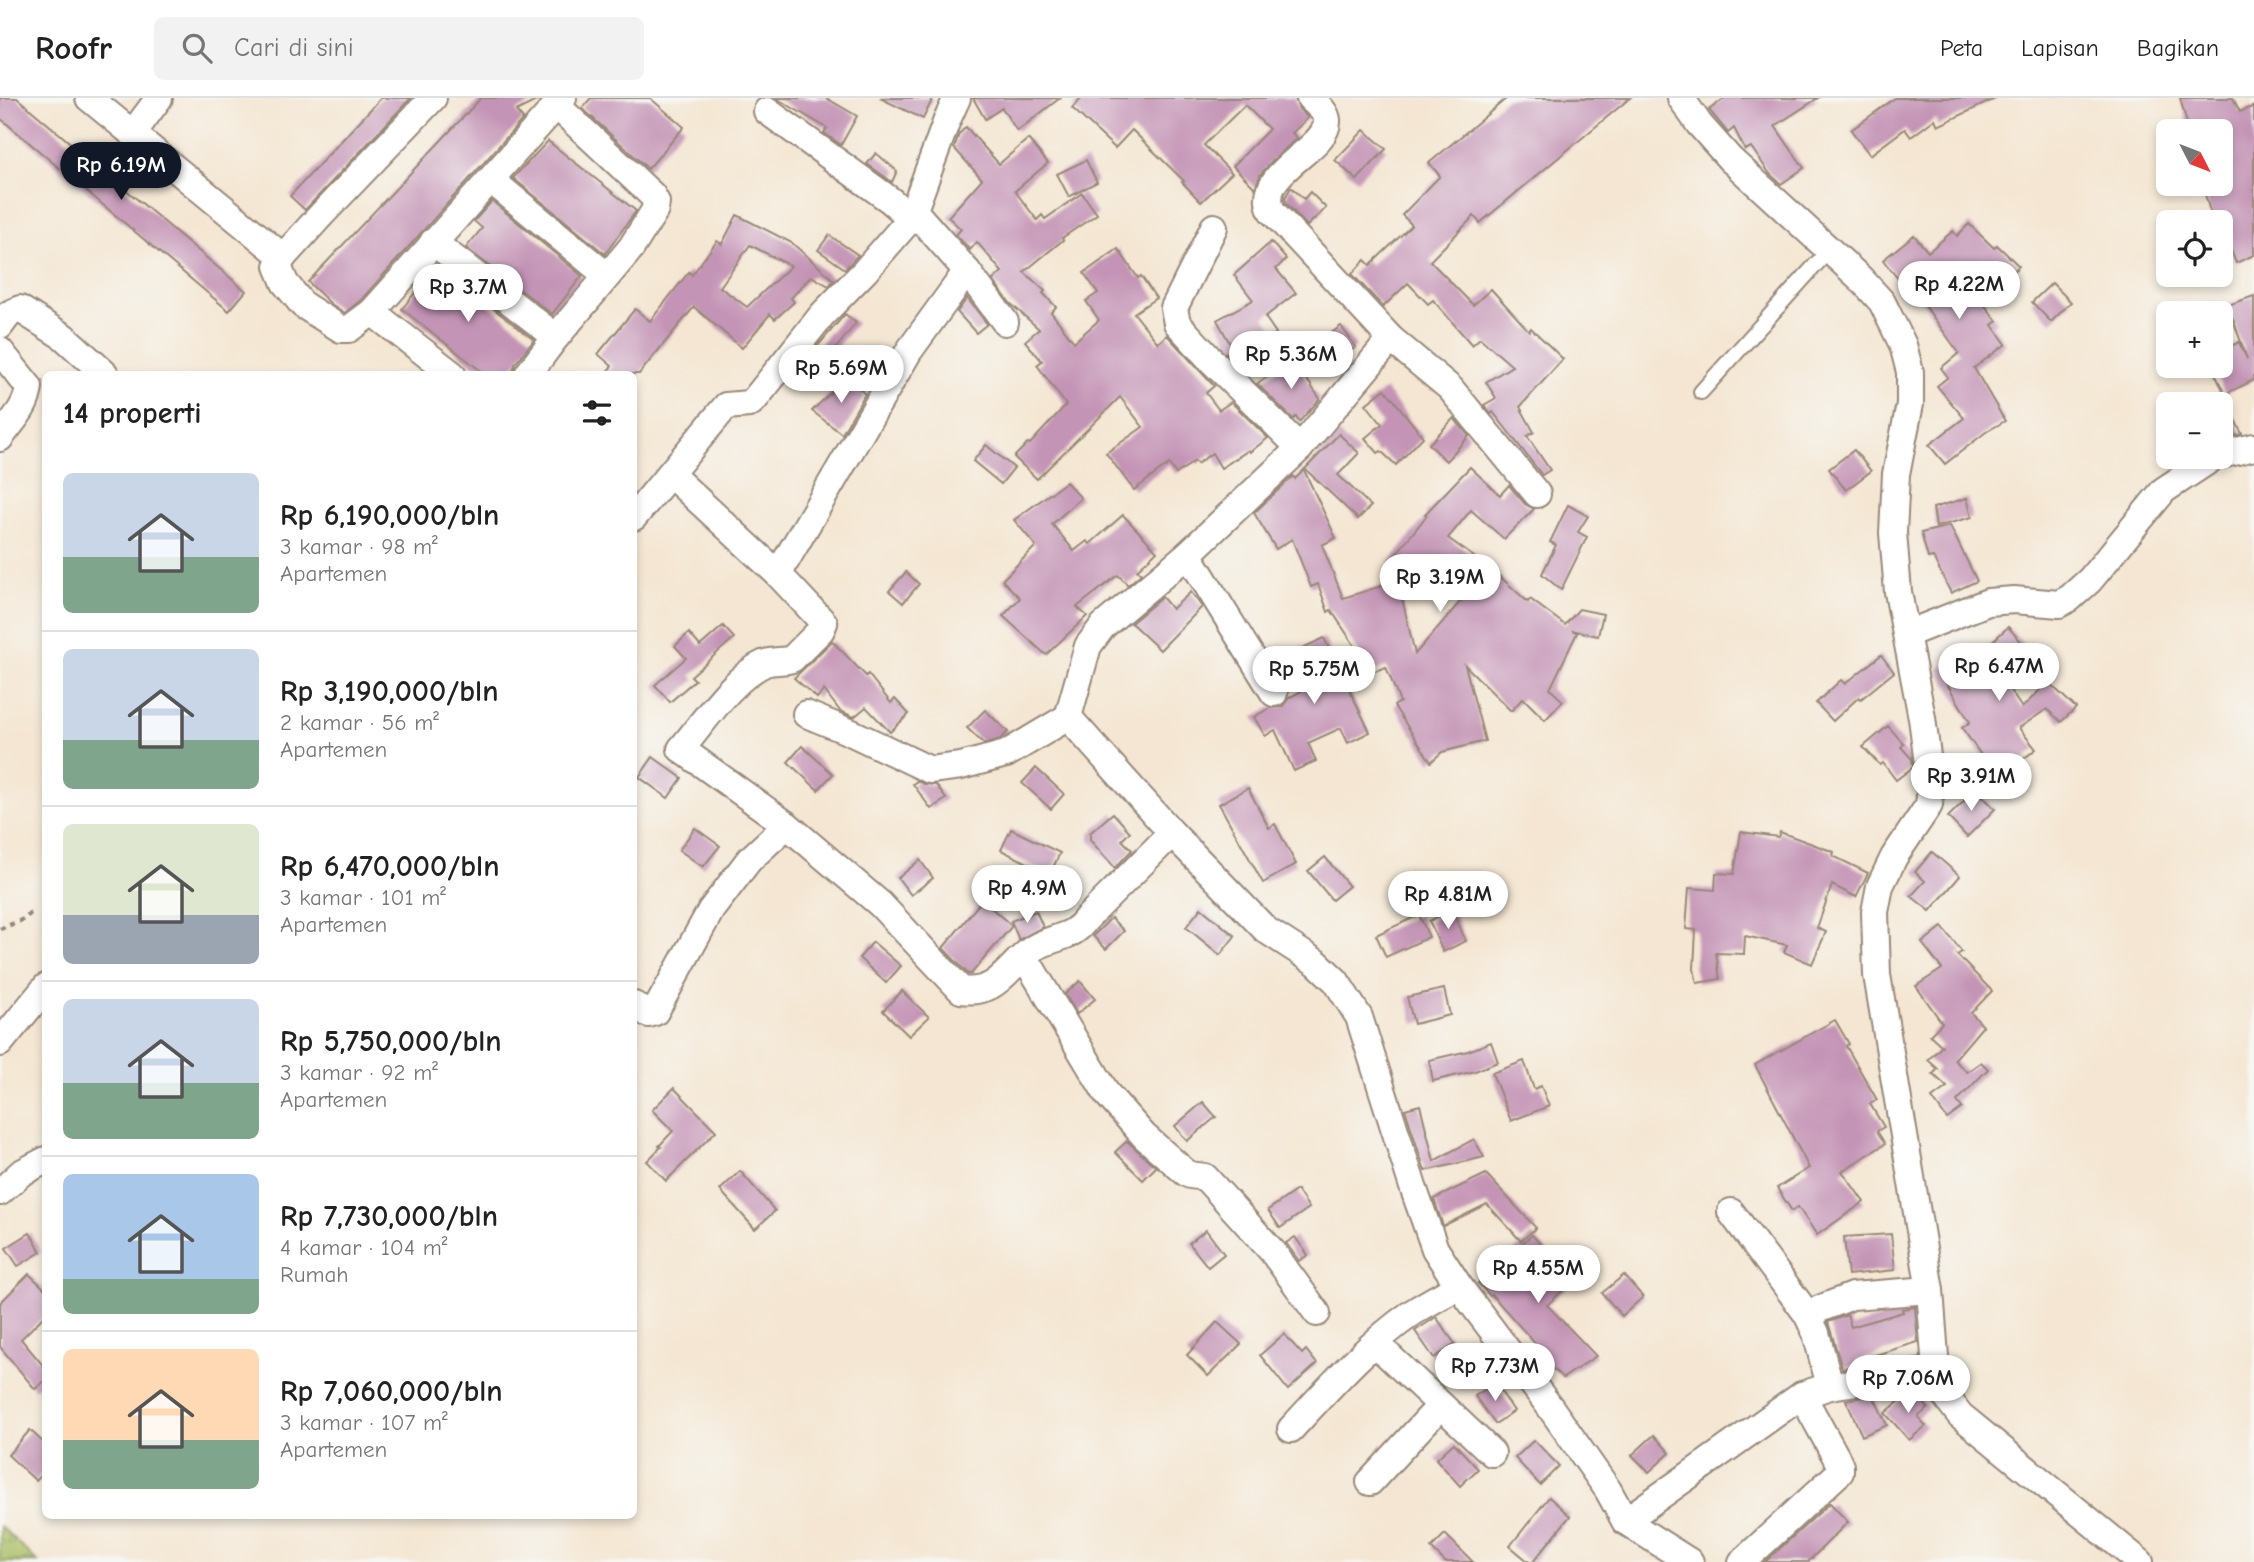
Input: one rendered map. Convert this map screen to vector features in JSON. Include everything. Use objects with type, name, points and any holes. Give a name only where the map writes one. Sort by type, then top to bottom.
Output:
[{"type":"street","points":[[89,98],[283,257]]},
{"type":"street","points":[[133,133],[159,98]]},
{"type":"street","points":[[433,98],[283,257],[278,266],[292,293],[306,308],[343,330],[349,328],[372,312],[560,101],[656,202],[653,214],[631,248],[606,275],[530,371]]},
{"type":"street","points":[[637,514],[726,406],[749,404],[755,399],[822,315],[865,271],[913,214],[957,98]]},
{"type":"street","points":[[1310,98],[1325,114],[1326,127],[1320,137],[1273,184],[1268,194],[1269,205],[1276,217],[1391,339],[1450,388],[1537,494]]},
{"type":"street","points":[[1681,98],[1699,124],[1730,159],[1861,279],[1882,302],[1903,345],[1910,372],[1910,404],[1896,474],[1894,533],[1898,592],[1931,786],[1930,805],[1894,858],[1880,886],[1875,912],[1877,975],[1930,1290],[1936,1370],[1944,1394],[1960,1415],[2140,1562]]},
{"type":"street","points":[[767,111],[913,214],[967,271],[1005,322]]},
{"type":"street","points":[[491,180],[606,275]]},
{"type":"street","points":[[1213,227],[1174,308],[1177,323],[1300,448]]},
{"type":"street","points":[[433,242],[556,337]]},
{"type":"street","points":[[778,574],[909,351],[967,271]]},
{"type":"street","points":[[0,326],[9,314],[20,309],[59,332],[102,371]]},
{"type":"street","points":[[372,312],[448,371]]},
{"type":"street","points":[[806,714],[930,770],[961,766],[1006,754],[1068,717],[1088,646],[1103,626],[1188,554],[1300,448],[1391,339]]},
{"type":"street","points":[[0,351],[29,387],[28,397],[20,412],[0,438]]},
{"type":"street","points":[[2233,452],[2254,447]]},
{"type":"street","points":[[1907,634],[1988,602],[2014,600],[2059,604],[2070,598],[2118,548],[2164,490],[2196,469]]},
{"type":"street","points":[[671,475],[778,574],[824,622],[821,630],[792,659],[762,664],[740,679],[681,749],[787,825],[880,904],[961,990],[980,990],[1003,979],[1024,956],[1039,945],[1079,930],[1086,919],[1172,833]]},
{"type":"street","points":[[1188,554],[1274,693]]},
{"type":"street","points":[[1068,717],[1172,833],[1266,930],[1318,963],[1336,981],[1362,1026],[1435,1249],[1458,1286],[1550,1407],[1608,1490],[1625,1521],[1690,1562]]},
{"type":"street","points":[[637,1007],[649,1014],[656,1012],[711,910],[749,860],[787,825]]},
{"type":"street","points":[[1024,956],[1089,1062],[1100,1085],[1115,1105],[1144,1136],[1185,1171],[1190,1175],[1205,1177],[1272,1251],[1317,1313]]},
{"type":"street","points":[[0,1043],[42,992]]},
{"type":"street","points":[[0,1192],[21,1173],[42,1162]]},
{"type":"street","points":[[1731,1212],[1807,1314],[1816,1333],[1829,1386]]},
{"type":"street","points":[[1291,1429],[1375,1343],[1413,1313],[1458,1286]]},
{"type":"street","points":[[1807,1314],[1852,1296],[1930,1290]]},
{"type":"street","points":[[1375,1343],[1492,1453]]},
{"type":"street","points":[[1625,1521],[1802,1395],[1829,1386],[1936,1370]]},
{"type":"street","points":[[1742,1562],[1840,1472],[1836,1457],[1802,1395]]},
{"type":"street","points":[[1370,1482],[1441,1405]]},
{"type":"lane","points":[[1702,392],[1829,250]]},
{"type":"path","points":[[0,929],[23,919],[34,910]]},
{"type":"green space","points":[[0,1526],[38,1562],[0,1562]]},
{"type":"building","points":[[0,98],[17,98],[246,291],[229,311],[0,118]]},
{"type":"building","points":[[381,98],[411,98],[305,210],[290,196]]},
{"type":"building","points":[[481,98],[542,98],[516,111],[523,119],[361,300],[345,313],[331,304],[308,282]]},
{"type":"building","points":[[591,98],[650,98],[684,127],[648,169],[582,108]]},
{"type":"building","points":[[776,98],[826,98],[857,116],[841,145],[824,133],[827,128]]},
{"type":"building","points":[[880,98],[933,98],[923,119]]},
{"type":"building","points":[[973,98],[1060,98],[1017,131],[1002,108],[985,119]]},
{"type":"building","points":[[1081,98],[1295,98],[1299,109],[1308,118],[1292,133],[1297,138],[1260,175],[1255,188],[1233,166],[1269,129],[1245,105],[1204,145],[1232,173],[1201,202],[1182,182],[1184,181],[1132,130],[1115,148],[1072,108]]},
{"type":"building","points":[[1507,98],[1630,98],[1480,223],[1474,216],[1430,261],[1473,305],[1491,289],[1529,331],[1531,328],[1563,359],[1520,407],[1534,432],[1527,436],[1550,470],[1542,475],[1493,412],[1491,414],[1484,405],[1496,398],[1486,382],[1512,366],[1480,338],[1472,345],[1433,300],[1428,304],[1408,283],[1383,307],[1352,274],[1365,260],[1370,265],[1412,225],[1402,215],[1440,176],[1429,163]]},
{"type":"building","points":[[1725,98],[1818,98],[1775,126],[1804,168],[1781,184],[1770,174],[1751,147],[1745,150],[1734,128],[1728,133],[1709,110]]},
{"type":"building","points":[[1895,98],[1997,98],[1938,126],[1935,119],[1911,137],[1905,129],[1870,155],[1851,130]]},
{"type":"building","points":[[2180,98],[2233,98],[2240,112],[2254,106],[2254,255],[2236,263],[2233,256],[2233,210],[2210,210],[2205,196],[2233,196],[2233,119],[2186,119]]},
{"type":"building","points":[[966,127],[999,164],[1028,139],[1048,163],[1015,191],[1037,220],[1042,215],[1045,219],[1082,193],[1097,214],[1062,238],[1063,240],[1024,272],[1045,291],[1043,293],[1056,307],[1051,312],[1074,342],[1099,320],[1086,301],[1098,293],[1084,273],[1118,249],[1156,298],[1134,313],[1158,343],[1167,335],[1214,386],[1206,393],[1219,410],[1231,402],[1268,438],[1250,452],[1249,450],[1221,468],[1212,453],[1176,474],[1169,464],[1134,490],[1106,453],[1143,427],[1120,397],[1037,479],[1014,457],[1030,444],[1066,405],[1037,365],[1042,361],[1025,341],[1039,329],[1010,303],[993,280],[1002,272],[977,242],[970,250],[956,235],[961,229],[948,217],[982,179],[954,148],[959,134]]},
{"type":"building","points":[[1364,130],[1386,149],[1357,180],[1335,160]]},
{"type":"building","points":[[548,141],[636,211],[605,254],[513,178]]},
{"type":"building","points":[[876,153],[897,171],[892,182],[867,164]]},
{"type":"building","points":[[1086,160],[1097,182],[1069,197],[1057,174]]},
{"type":"building","points":[[1291,187],[1304,199],[1310,192],[1326,208],[1307,226],[1286,203],[1285,198]]},
{"type":"building","points":[[492,201],[582,276],[552,314],[466,248],[482,228],[474,221]]},
{"type":"building","points":[[737,215],[792,243],[834,280],[829,286],[811,276],[791,298],[794,302],[775,319],[770,314],[742,348],[694,307],[639,374],[637,371],[608,371],[612,366],[598,354],[635,309],[650,321],[689,272],[692,275],[717,241],[722,244]],"holes":[[[750,245],[791,266],[747,307],[720,287]]]},
{"type":"building","points":[[1969,224],[1994,248],[1997,245],[2019,266],[1983,303],[1997,321],[1992,325],[2006,344],[1974,368],[2005,421],[1986,432],[1945,464],[1929,445],[1964,418],[1937,386],[1948,377],[1941,368],[1959,353],[1915,292],[1911,295],[1883,260],[1914,235],[1928,252],[1953,231],[1957,236]]},
{"type":"building","points":[[829,235],[858,255],[845,269],[818,250]]},
{"type":"building","points":[[1271,242],[1286,259],[1276,269],[1296,293],[1265,317],[1276,333],[1238,365],[1226,353],[1233,349],[1217,320],[1253,300],[1234,275]]},
{"type":"building","points":[[437,265],[534,340],[515,364],[513,371],[481,371],[402,309]]},
{"type":"building","points":[[2052,283],[2071,302],[2051,322],[2032,302]]},
{"type":"building","points":[[2254,296],[2254,380],[2224,392],[2217,378],[2233,378],[2233,345],[2239,342],[2247,359],[2233,319],[2233,303]]},
{"type":"building","points":[[967,298],[987,324],[976,333],[957,312]]},
{"type":"building","points":[[845,314],[856,323],[828,358],[816,348]]},
{"type":"building","points":[[1341,326],[1356,347],[1333,364],[1317,344]]},
{"type":"building","points":[[1293,359],[1320,399],[1299,422],[1257,384]]},
{"type":"building","points":[[848,376],[865,394],[842,434],[812,411]]},
{"type":"building","points":[[1385,389],[1423,437],[1396,465],[1381,451],[1378,453],[1365,438],[1382,424],[1366,404]]},
{"type":"building","points":[[2233,416],[2242,434],[2233,436]]},
{"type":"building","points":[[1454,418],[1469,436],[1446,461],[1429,444]]},
{"type":"building","points":[[1339,434],[1359,453],[1338,475],[1371,506],[1358,519],[1305,469]]},
{"type":"building","points":[[986,445],[1014,468],[1001,484],[973,461]]},
{"type":"building","points":[[1854,450],[1871,471],[1846,490],[1829,469]]},
{"type":"building","points":[[1470,467],[1500,495],[1509,485],[1525,504],[1534,509],[1504,539],[1471,510],[1448,538],[1496,573],[1528,602],[1530,599],[1565,625],[1579,609],[1603,614],[1598,636],[1572,630],[1577,633],[1550,689],[1563,701],[1545,720],[1523,698],[1511,711],[1465,665],[1485,741],[1442,752],[1431,762],[1394,706],[1400,702],[1386,667],[1372,672],[1331,610],[1328,612],[1318,584],[1311,587],[1292,539],[1276,549],[1254,513],[1293,476],[1295,479],[1304,470],[1336,538],[1322,545],[1343,598],[1398,581],[1415,654],[1467,594],[1422,561],[1409,578],[1389,563],[1427,515],[1425,514]]},
{"type":"building","points":[[1066,482],[1081,498],[1052,524],[1074,551],[1087,541],[1090,544],[1123,515],[1157,551],[1137,570],[1141,574],[1128,585],[1118,575],[1077,607],[1087,616],[1046,655],[1003,616],[1020,598],[1002,580],[1036,546],[1014,520]]},
{"type":"building","points":[[1967,498],[1972,517],[1936,527],[1933,508]]},
{"type":"building","points":[[1568,505],[1588,516],[1578,532],[1587,537],[1561,590],[1542,574],[1556,545],[1550,542]]},
{"type":"building","points":[[1950,526],[1977,581],[1951,593],[1933,557],[1928,558],[1921,533]]},
{"type":"building","points":[[906,572],[919,584],[903,603],[889,591]]},
{"type":"building","points":[[1191,592],[1202,607],[1160,650],[1131,623],[1162,597],[1172,609]]},
{"type":"building","points":[[723,626],[734,638],[691,676],[695,680],[670,702],[655,685],[686,658],[675,646],[689,633],[700,646]]},
{"type":"building","points":[[2008,627],[2027,648],[1999,674],[2022,708],[2048,682],[2076,708],[2061,722],[2047,709],[2019,728],[2036,749],[1998,779],[1962,728],[1970,722],[1938,669],[1964,654],[1969,663]]},
{"type":"building","points":[[1324,638],[1370,732],[1348,743],[1341,728],[1308,743],[1316,761],[1294,771],[1275,730],[1265,736],[1254,717],[1270,708],[1282,707],[1289,698],[1301,691],[1285,656]]},
{"type":"building","points":[[832,641],[866,676],[868,674],[891,703],[895,699],[909,714],[890,732],[866,707],[854,717],[840,711],[824,690],[817,698],[794,678]]},
{"type":"building","points":[[1881,655],[1894,672],[1861,699],[1859,697],[1833,721],[1816,703],[1841,680],[1845,684]]},
{"type":"building","points":[[985,710],[1008,732],[1000,739],[984,744],[967,728]]},
{"type":"building","points":[[1888,726],[1904,744],[1901,747],[1912,759],[1913,767],[1896,780],[1883,763],[1880,765],[1863,747]]},
{"type":"building","points":[[802,746],[833,774],[818,790],[788,762]]},
{"type":"building","points":[[653,757],[682,778],[668,798],[639,777]]},
{"type":"building","points":[[1036,768],[1064,794],[1051,809],[1022,783]]},
{"type":"building","points":[[917,781],[936,785],[946,799],[931,809],[913,784]]},
{"type":"building","points":[[1248,788],[1269,828],[1275,824],[1296,864],[1263,883],[1219,804]]},
{"type":"building","points":[[1976,789],[1995,809],[1967,837],[1948,817]]},
{"type":"building","points":[[1113,813],[1130,832],[1122,840],[1132,850],[1115,868],[1090,840],[1090,833]]},
{"type":"building","points":[[695,828],[720,846],[703,867],[679,850]]},
{"type":"building","points":[[1011,829],[1060,853],[1050,874],[1001,850]]},
{"type":"building","points":[[1741,832],[1778,837],[1780,832],[1834,852],[1833,856],[1868,873],[1856,897],[1832,885],[1817,928],[1826,932],[1812,964],[1784,952],[1787,945],[1745,936],[1744,954],[1716,953],[1720,979],[1697,983],[1694,969],[1696,930],[1686,929],[1689,888],[1715,890],[1716,873],[1734,874]]},
{"type":"building","points":[[1932,852],[1960,876],[1930,911],[1911,896],[1925,881],[1915,872]]},
{"type":"building","points":[[1325,857],[1349,886],[1332,900],[1308,871]]},
{"type":"building","points":[[920,860],[933,878],[911,895],[898,878]]},
{"type":"building","points":[[982,900],[1012,926],[971,974],[968,974],[943,948]]},
{"type":"building","points":[[1201,908],[1235,936],[1220,955],[1186,927]]},
{"type":"building","points":[[1452,910],[1466,941],[1443,952],[1429,921]]},
{"type":"building","points":[[1036,911],[1043,927],[1019,940],[1011,921]]},
{"type":"building","points":[[1419,915],[1429,937],[1386,957],[1376,935]]},
{"type":"building","points":[[1111,918],[1124,931],[1106,949],[1093,936]]},
{"type":"building","points":[[1942,927],[1962,952],[1957,955],[1992,991],[1971,1013],[1983,1026],[1954,1060],[1967,1072],[1981,1062],[1988,1069],[1957,1101],[1962,1108],[1947,1119],[1932,1098],[1947,1087],[1933,1074],[1938,1069],[1928,1060],[1942,1046],[1930,1035],[1942,1023],[1916,986],[1942,969],[1922,943]]},
{"type":"building","points":[[873,942],[901,966],[886,983],[859,958]]},
{"type":"building","points":[[1080,981],[1095,999],[1077,1014],[1065,994]]},
{"type":"building","points":[[1444,989],[1450,1015],[1414,1024],[1407,997]]},
{"type":"building","points":[[902,991],[929,1017],[909,1036],[883,1011]]},
{"type":"building","points":[[1835,1020],[1849,1044],[1846,1046],[1877,1100],[1870,1104],[1884,1127],[1877,1131],[1885,1144],[1842,1171],[1864,1202],[1817,1235],[1798,1207],[1792,1211],[1777,1188],[1809,1168],[1755,1065]]},
{"type":"building","points":[[1491,1042],[1498,1062],[1475,1071],[1433,1081],[1429,1060],[1468,1051]]},
{"type":"building","points":[[1524,1061],[1534,1089],[1541,1086],[1549,1106],[1511,1121],[1492,1073]]},
{"type":"building","points":[[674,1088],[716,1131],[666,1181],[647,1161],[673,1131],[652,1110]]},
{"type":"building","points":[[1203,1102],[1216,1117],[1187,1141],[1175,1126]]},
{"type":"building","points":[[1420,1105],[1434,1161],[1474,1139],[1484,1157],[1425,1171],[1405,1109]]},
{"type":"building","points":[[1127,1141],[1156,1167],[1143,1180],[1115,1152]]},
{"type":"building","points":[[740,1171],[775,1211],[755,1229],[720,1190]]},
{"type":"building","points":[[1486,1174],[1536,1228],[1521,1241],[1487,1204],[1443,1226],[1434,1199]]},
{"type":"building","points":[[1297,1190],[1309,1208],[1280,1228],[1268,1210]]},
{"type":"building","points":[[1206,1230],[1224,1254],[1208,1267],[1189,1243]]},
{"type":"building","points":[[30,1233],[41,1252],[18,1266],[6,1248]]},
{"type":"building","points":[[1891,1234],[1895,1270],[1848,1275],[1844,1237]]},
{"type":"building","points":[[1532,1235],[1574,1280],[1547,1305],[1596,1356],[1563,1378],[1551,1367],[1544,1373],[1531,1355],[1539,1348],[1478,1283]]},
{"type":"building","points":[[1295,1237],[1308,1255],[1299,1261],[1286,1243]]},
{"type":"building","points":[[29,1274],[42,1286],[42,1318],[21,1339],[42,1364],[42,1383],[35,1389],[0,1347],[0,1303]]},
{"type":"building","points":[[1624,1275],[1643,1297],[1622,1316],[1602,1293]]},
{"type":"building","points":[[1915,1307],[1918,1342],[1856,1361],[1858,1366],[1842,1368],[1828,1322],[1847,1315],[1851,1327]]},
{"type":"building","points":[[1436,1317],[1455,1344],[1434,1358],[1415,1331]]},
{"type":"building","points":[[1217,1322],[1241,1344],[1208,1376],[1187,1355]]},
{"type":"building","points":[[1284,1334],[1302,1354],[1306,1350],[1317,1364],[1288,1390],[1260,1355]]},
{"type":"building","points":[[1495,1383],[1514,1411],[1495,1424],[1475,1396]]},
{"type":"building","points":[[1913,1390],[1928,1408],[1918,1417],[1926,1426],[1909,1440],[1885,1413]]},
{"type":"building","points":[[1873,1395],[1887,1425],[1862,1436],[1846,1400]]},
{"type":"building","points":[[30,1430],[42,1441],[42,1474],[36,1481],[8,1455]]},
{"type":"building","points":[[1654,1435],[1670,1453],[1649,1472],[1632,1455]]},
{"type":"building","points":[[1534,1440],[1559,1466],[1540,1485],[1515,1458]]},
{"type":"building","points":[[1454,1443],[1478,1469],[1460,1486],[1436,1459]]},
{"type":"building","points":[[1549,1497],[1570,1516],[1533,1562],[1529,1562],[1510,1546]]},
{"type":"building","points":[[1830,1503],[1848,1522],[1808,1562],[1765,1562]]},
{"type":"building","points":[[1445,1534],[1473,1562],[1445,1562],[1431,1548]]}]
